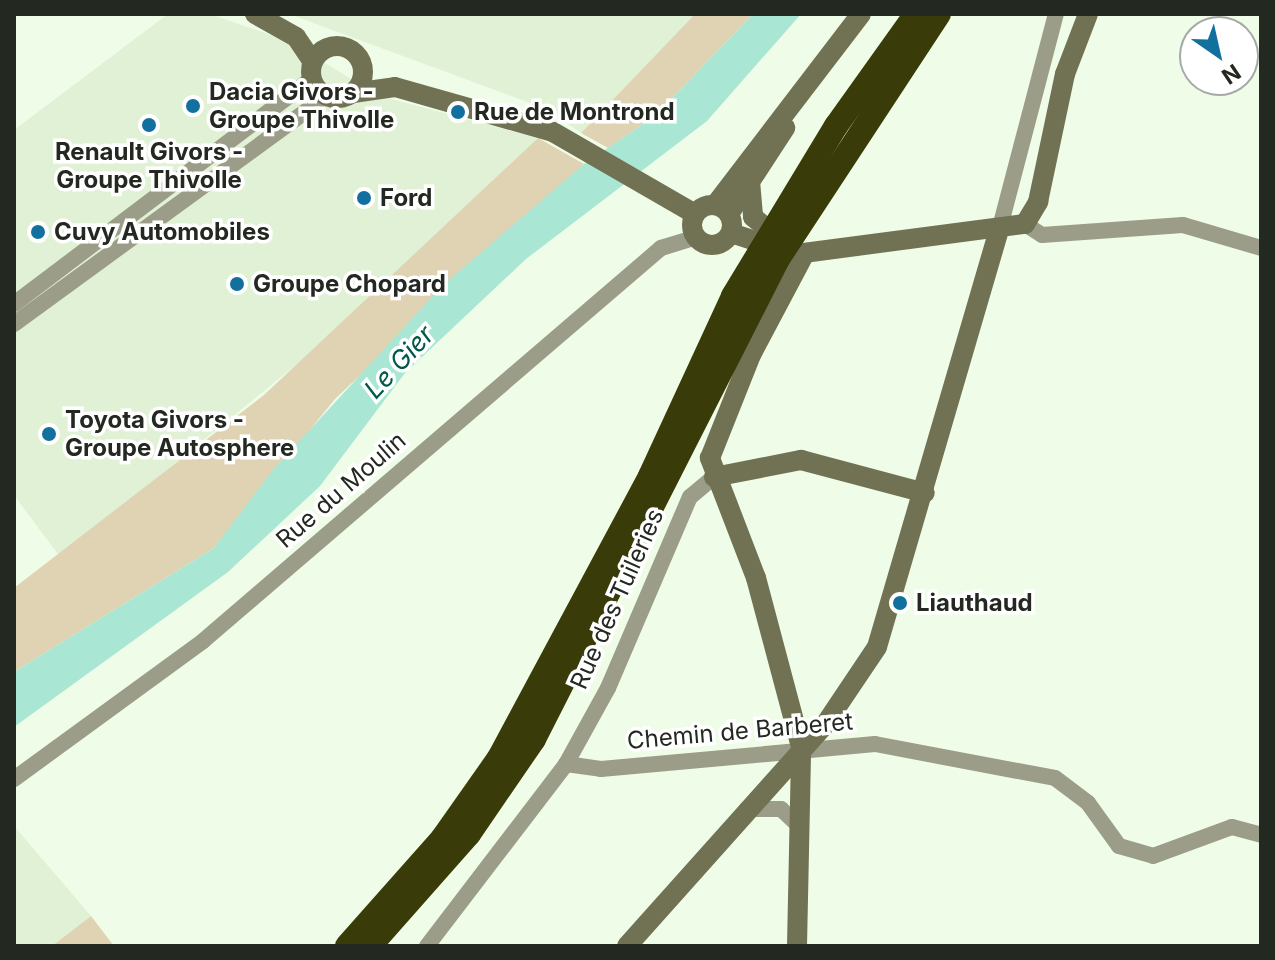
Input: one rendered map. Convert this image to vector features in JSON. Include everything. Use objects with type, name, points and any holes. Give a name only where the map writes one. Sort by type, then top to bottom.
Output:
[{"type":"highway","points":[[347,946],[442,839],[499,758],[650,476],[733,296],[836,126],[916,14]]},
{"type":"highway","points":[[370,946],[469,834],[534,739],[778,259],[939,14]]},
{"type":"main road","points":[[255,14],[332,46],[349,48],[395,87]]},
{"type":"main road","points":[[725,217],[750,181],[800,95],[861,14]]},
{"type":"main road","points":[[275,23],[312,70],[327,96],[395,87],[490,110],[571,141],[695,214],[725,217],[757,237],[799,252],[873,238],[999,231],[1025,224],[1038,202],[1065,74],[1088,14]]},
{"type":"main road","points":[[312,70],[332,46]]},
{"type":"main road","points":[[353,93],[363,78],[362,61]]},
{"type":"main road","points":[[695,214],[696,237],[714,245],[725,217],[786,105],[800,95]]},
{"type":"main road","points":[[750,181],[757,237]]},
{"type":"main road","points":[[627,946],[858,683],[877,647],[925,493],[999,231]]},
{"type":"main road","points":[[797,946],[801,747],[756,578],[714,477],[713,437],[799,252]]},
{"type":"main road","points":[[714,477],[801,460],[925,493]]},
{"type":"street","points":[[999,231],[1056,14]]},
{"type":"street","points":[[14,304],[312,70]]},
{"type":"street","points":[[14,324],[327,96]]},
{"type":"street","points":[[1025,224],[1042,235],[1183,225],[1261,248]]},
{"type":"street","name":"Rue du Moulin","points":[[14,779],[203,641],[661,248],[696,237]]},
{"type":"street","name":"Rue des Tuileries","points":[[427,946],[566,764],[608,688],[690,497],[714,477]]},
{"type":"street","name":"Chemin de Barberet","points":[[566,764],[601,769],[801,747],[875,744],[1055,778],[1088,803],[1119,846],[1153,856],[1232,827],[1261,835]]},
{"type":"street","points":[[747,809],[781,809],[799,826]]},
{"type":"shaded area","points":[[168,14],[210,14],[288,41],[380,96],[538,138],[340,329],[60,557],[14,495],[14,130]]},
{"type":"shaded area","points":[[289,14],[695,14],[581,133],[547,109]]},
{"type":"shaded area","points":[[695,14],[753,14],[655,116],[608,148],[581,133]]},
{"type":"shaded area","points":[[538,138],[584,164],[335,399],[214,548],[14,672],[14,588],[264,395]]},
{"type":"shaded area","points":[[14,826],[91,916],[52,946],[14,946]]},
{"type":"shaded area","points":[[91,916],[114,946],[52,946]]},
{"type":"water","name":"Le Gier","points":[[753,14],[801,14],[707,121],[526,259],[405,373],[320,486],[228,572],[14,727],[14,672],[214,548],[272,471],[442,286],[584,164],[655,116]]},
{"type":"place","name":"Dacia Givors - Groupe Thivolle","points":[[193,106]]},
{"type":"place","name":"Rue de Montrond","points":[[458,112]]},
{"type":"place","name":"Renault Givors - Groupe Thivolle","points":[[149,125]]},
{"type":"place","name":"Ford","points":[[364,198]]},
{"type":"place","name":"Cuvy Automobiles","points":[[38,232]]},
{"type":"place","name":"Groupe Chopard","points":[[237,284]]},
{"type":"place","name":"Toyota Givors - Groupe Autosphere","points":[[49,434]]},
{"type":"place","name":"Liauthaud","points":[[900,603]]}]
